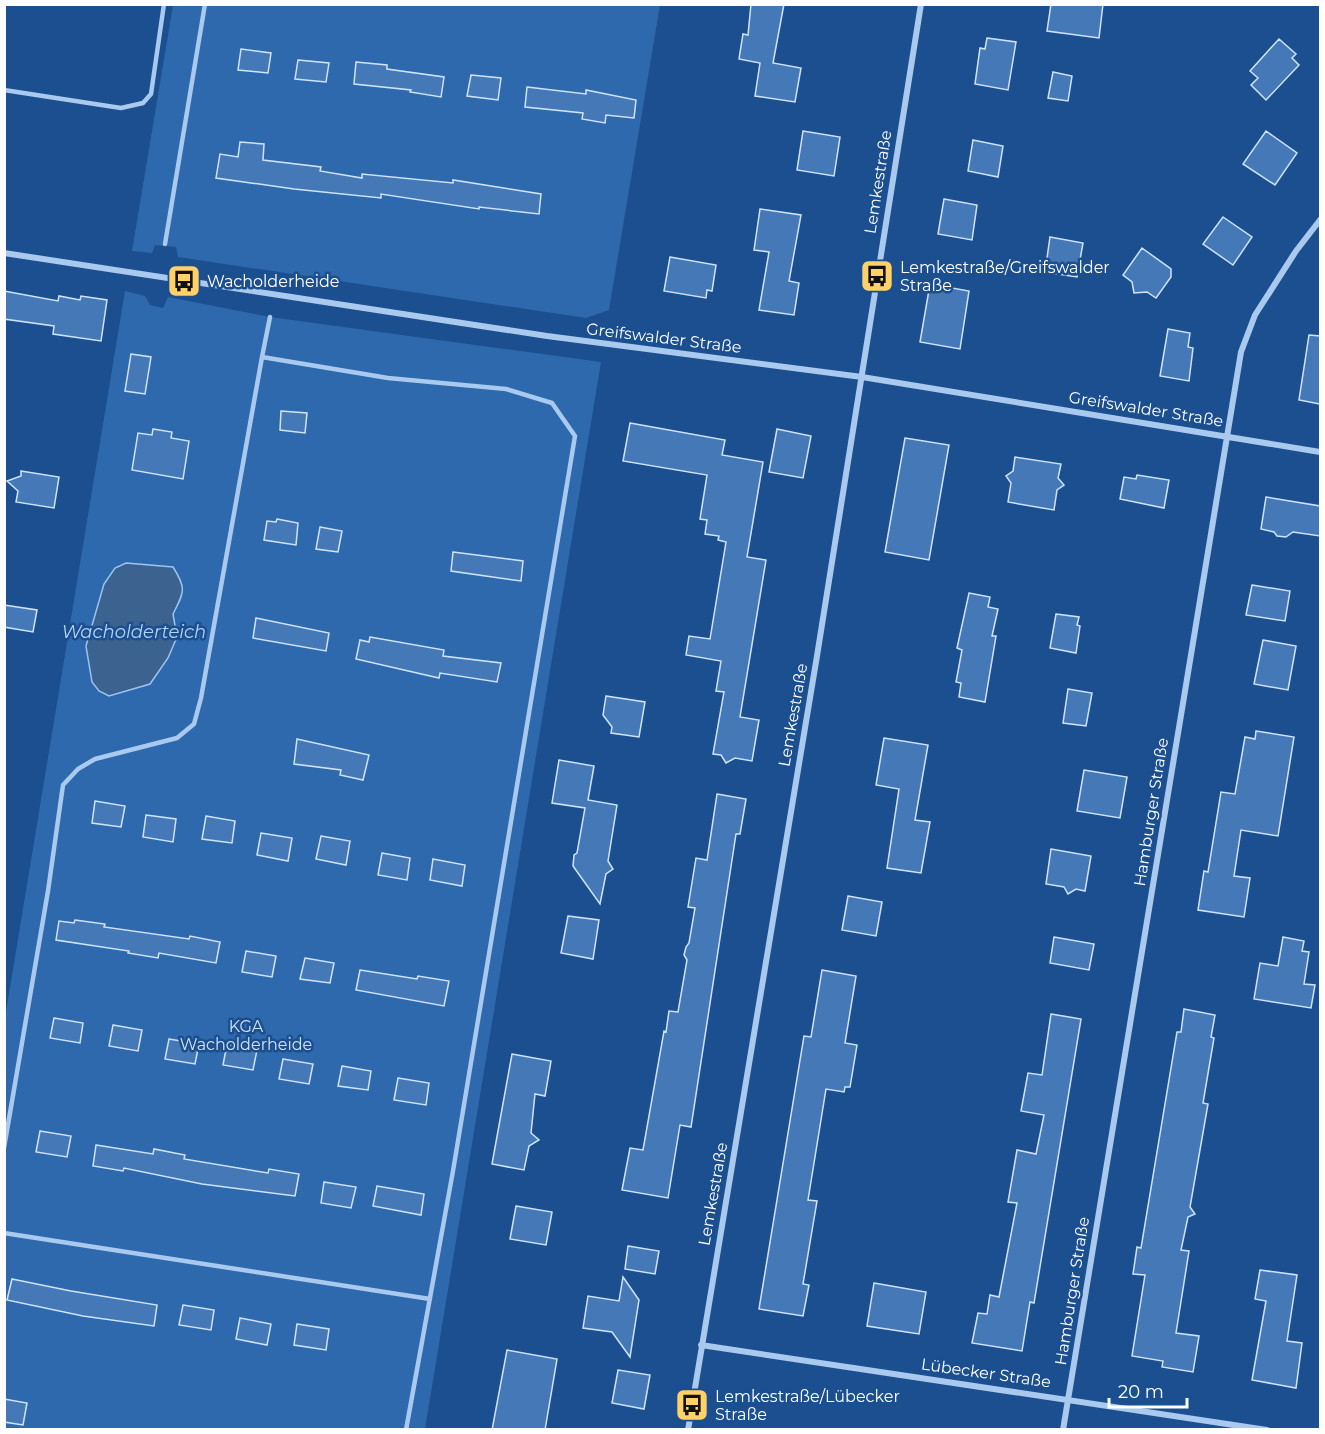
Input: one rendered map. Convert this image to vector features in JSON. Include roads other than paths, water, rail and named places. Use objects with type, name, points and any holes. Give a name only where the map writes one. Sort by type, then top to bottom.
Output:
[{"type":"street","name":"Lemkestraße","points":[[687,1430],[817,656],[921,4]]},
{"type":"street","name":"Hamburger Straße","points":[[1063,1430],[1241,352],[1256,315],[1296,251],[1320,220]]},
{"type":"street","name":"Greifswalder Straße","points":[[4,253],[547,336],[862,377],[1320,452]]},
{"type":"street","name":"Lübecker Straße","points":[[701,1345],[1267,1430]]},
{"type":"lane","points":[[4,90],[121,108],[143,103],[151,94],[164,4]]},
{"type":"lane","points":[[165,244],[205,4]]},
{"type":"lane","points":[[4,1148],[48,891],[63,785],[78,769],[95,759],[177,738],[194,724],[201,698],[270,317]]},
{"type":"lane","points":[[262,357],[388,378],[506,389],[552,403],[575,436],[453,1171],[406,1430]]},
{"type":"lane","points":[[4,1233],[430,1299]]},
{"type":"water","name":"Wacholderteich","points":[[126,563],[173,567],[182,586],[182,595],[173,614],[177,637],[168,658],[150,684],[109,696],[99,691],[92,682],[86,646],[104,584],[115,568]]},
{"type":"place","name":"Lemkestraße/Greifswalder Straße","points":[[877,276]]},
{"type":"place","name":"Wacholderheide","points":[[184,281]]},
{"type":"place","name":"Lemkestraße/Lübecker Straße","points":[[692,1405]]},
{"type":"park label","name":"KGA Wacholderheide","points":[[246,1035]]}]
